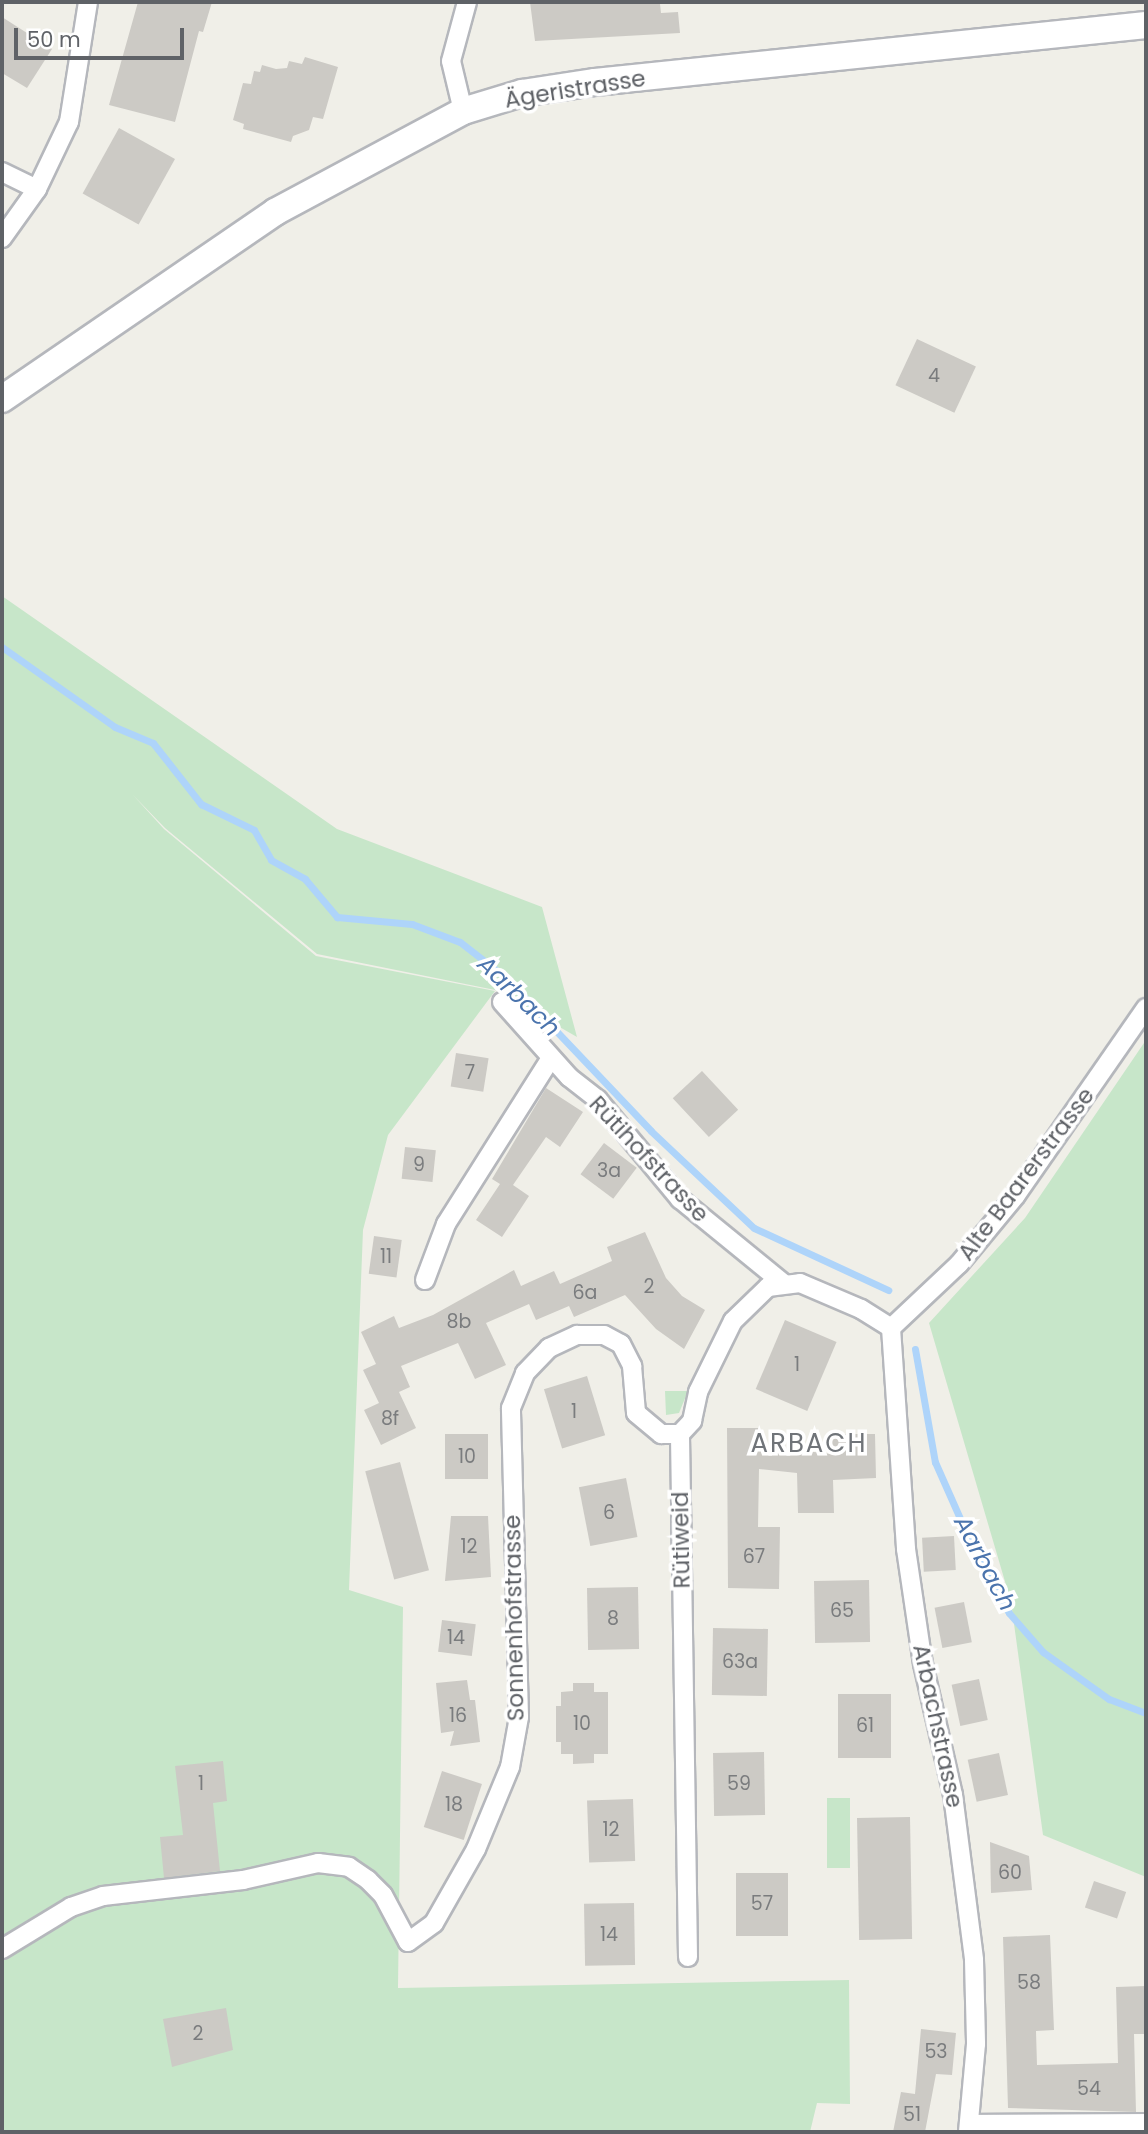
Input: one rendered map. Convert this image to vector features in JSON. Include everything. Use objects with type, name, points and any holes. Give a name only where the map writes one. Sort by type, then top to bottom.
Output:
[{"type":"main road","name":"Ägeristrasse","points":[[4,392],[264,218],[347,170],[463,111],[522,93],[595,82],[1146,25]]},
{"type":"street","points":[[2,238],[37,189],[69,122],[88,2]]},
{"type":"street","points":[[463,111],[451,61],[467,2]]},
{"type":"street","points":[[2,172],[37,189]]},
{"type":"street","name":"Rütihofstrasse","points":[[502,1002],[551,1058],[598,1100],[680,1199],[783,1283]]},
{"type":"street","name":"Alte Baarerstrasse","points":[[891,1328],[959,1264],[1016,1195],[1146,1008]]},
{"type":"street","points":[[425,1279],[446,1224],[551,1058]]},
{"type":"street","points":[[783,1283],[800,1283],[861,1309],[891,1328]]},
{"type":"street","name":"Rütiweid","points":[[688,1956],[680,1434],[692,1422],[698,1392],[733,1321],[758,1293],[783,1283]]},
{"type":"street","name":"Arbachstrasse","points":[[891,1328],[906,1549],[923,1664],[953,1795],[974,1960],[976,2044],[969,2128],[1146,2123]]},
{"type":"street","name":"Sonnenhofstrasse","points":[[2,1949],[71,1907],[103,1896],[243,1880],[318,1863],[349,1867],[368,1880],[383,1895],[408,1942],[434,1923],[477,1849],[510,1767],[519,1717],[511,1408],[525,1373],[558,1344],[577,1335],[604,1335],[621,1344],[632,1366],[636,1413],[661,1434],[680,1434]]},
{"type":"green space","points":[[2,596],[337,829],[542,907],[577,1037],[495,990],[317,954],[165,828],[133,795],[164,829],[316,956],[495,991],[388,1135],[363,1230],[349,1590],[403,1607],[398,1988],[849,1980],[850,2104],[817,2103],[810,2132],[2,2132]]},
{"type":"green space","points":[[1146,1040],[1146,1877],[1043,1835],[1011,1602],[929,1323],[1025,1218]]},
{"type":"green space","points":[[665,1391],[688,1391],[679,1413],[666,1415]]},
{"type":"green space","points":[[827,1798],[850,1798],[850,1868],[827,1868]]},
{"type":"building","points":[[138,2],[212,2],[203,32],[199,31],[175,122],[109,105]]},
{"type":"building","points":[[530,2],[654,2],[660,4],[661,13],[678,12],[680,33],[535,41]]},
{"type":"building","points":[[2,17],[52,49],[27,88],[2,73]]},
{"type":"building","points":[[305,57],[338,67],[323,119],[313,117],[309,130],[293,136],[291,142],[243,129],[244,124],[233,120],[243,83],[251,84],[254,71],[260,72],[262,65],[276,69],[287,68],[289,61],[302,64]]},
{"type":"building","points":[[119,128],[175,159],[139,225],[83,194]]},
{"type":"building","points":[[917,339],[976,366],[954,413],[895,385]]},
{"type":"building","points":[[456,1053],[489,1058],[483,1092],[451,1087]]},
{"type":"building","points":[[702,1071],[738,1110],[709,1137],[673,1098]]},
{"type":"building","points":[[546,1088],[583,1112],[560,1147],[546,1137],[513,1185],[529,1196],[502,1237],[476,1220],[500,1184],[492,1179]]},
{"type":"building","points":[[604,1143],[637,1168],[613,1199],[581,1174]]},
{"type":"building","points":[[405,1147],[436,1150],[432,1182],[402,1179]]},
{"type":"building","points":[[645,1232],[666,1278],[682,1296],[705,1310],[684,1349],[656,1329],[625,1295],[574,1317],[569,1306],[536,1320],[529,1304],[486,1323],[506,1365],[475,1379],[458,1343],[401,1366],[410,1387],[399,1392],[416,1428],[381,1445],[364,1410],[379,1403],[363,1370],[376,1364],[361,1332],[394,1316],[399,1328],[433,1315],[514,1270],[521,1286],[554,1271],[560,1284],[612,1261],[607,1247]]},
{"type":"building","points":[[374,1236],[402,1240],[396,1278],[369,1274]]},
{"type":"building","points":[[785,1320],[837,1342],[807,1411],[756,1389]]},
{"type":"building","points":[[587,1376],[605,1435],[562,1448],[544,1389]]},
{"type":"building","points":[[727,1428],[760,1428],[760,1446],[832,1454],[832,1434],[875,1434],[876,1478],[833,1480],[834,1513],[798,1513],[797,1473],[759,1469],[758,1527],[780,1527],[779,1589],[728,1588]]},
{"type":"building","points":[[445,1434],[488,1434],[488,1479],[445,1479]]},
{"type":"building","points":[[400,1462],[429,1570],[394,1580],[365,1471]]},
{"type":"building","points":[[626,1478],[637,1537],[590,1546],[579,1487]]},
{"type":"building","points":[[451,1516],[488,1516],[491,1577],[445,1581]]},
{"type":"building","points":[[954,1536],[956,1570],[924,1572],[922,1538]]},
{"type":"building","points":[[869,1580],[870,1642],[815,1643],[814,1581]]},
{"type":"building","points":[[638,1587],[639,1649],[588,1650],[587,1588]]},
{"type":"building","points":[[964,1602],[972,1642],[942,1648],[935,1608]]},
{"type":"building","points":[[442,1620],[476,1624],[472,1656],[438,1652]]},
{"type":"building","points":[[713,1628],[768,1629],[767,1696],[712,1695]]},
{"type":"building","points":[[979,1679],[988,1720],[960,1726],[952,1685]]},
{"type":"building","points":[[467,1680],[470,1700],[475,1700],[480,1742],[450,1746],[454,1731],[441,1733],[436,1683]]},
{"type":"building","points":[[573,1683],[594,1683],[594,1692],[608,1692],[608,1754],[594,1754],[594,1763],[573,1764],[573,1754],[561,1754],[561,1742],[556,1742],[556,1706],[561,1706],[561,1692],[573,1691]]},
{"type":"building","points":[[838,1694],[891,1694],[891,1758],[838,1758]]},
{"type":"building","points":[[764,1752],[765,1815],[714,1816],[713,1753]]},
{"type":"building","points":[[999,1753],[1008,1795],[977,1802],[968,1760]]},
{"type":"building","points":[[223,1761],[227,1801],[213,1803],[220,1871],[164,1878],[160,1837],[183,1835],[175,1766]]},
{"type":"building","points":[[442,1771],[482,1784],[464,1840],[424,1827]]},
{"type":"building","points":[[633,1799],[635,1861],[589,1863],[587,1801]]},
{"type":"building","points":[[910,1817],[912,1939],[859,1940],[857,1818]]},
{"type":"building","points":[[990,1842],[1029,1856],[1032,1890],[991,1893]]},
{"type":"building","points":[[736,1873],[788,1873],[788,1936],[736,1936]]},
{"type":"building","points":[[1094,1881],[1126,1892],[1117,1919],[1085,1907]]},
{"type":"building","points":[[634,1903],[635,1965],[585,1966],[584,1904]]},
{"type":"building","points":[[1050,1935],[1054,2030],[1036,2031],[1037,2065],[1118,2063],[1116,1987],[1146,1986],[1146,2034],[1134,2034],[1136,2112],[1008,2108],[1003,1937]]},
{"type":"building","points":[[226,2008],[233,2050],[172,2067],[163,2019]]},
{"type":"building","points":[[921,2029],[956,2033],[952,2075],[936,2074],[925,2132],[893,2132],[901,2092],[915,2094]]},
{"type":"waterway","name":"Aarbach","points":[[2,647],[115,727],[153,743],[201,804],[254,830],[271,860],[305,879],[337,917],[412,924],[460,942],[505,977],[651,1131],[754,1228],[888,1290]]},
{"type":"waterway","name":"Aarbach","points":[[915,1349],[935,1462],[978,1559],[1009,1613],[1043,1652],[1109,1699],[1146,1713]]},
{"type":"district","name":"ARBACH","points":[[809,1444]]}]
